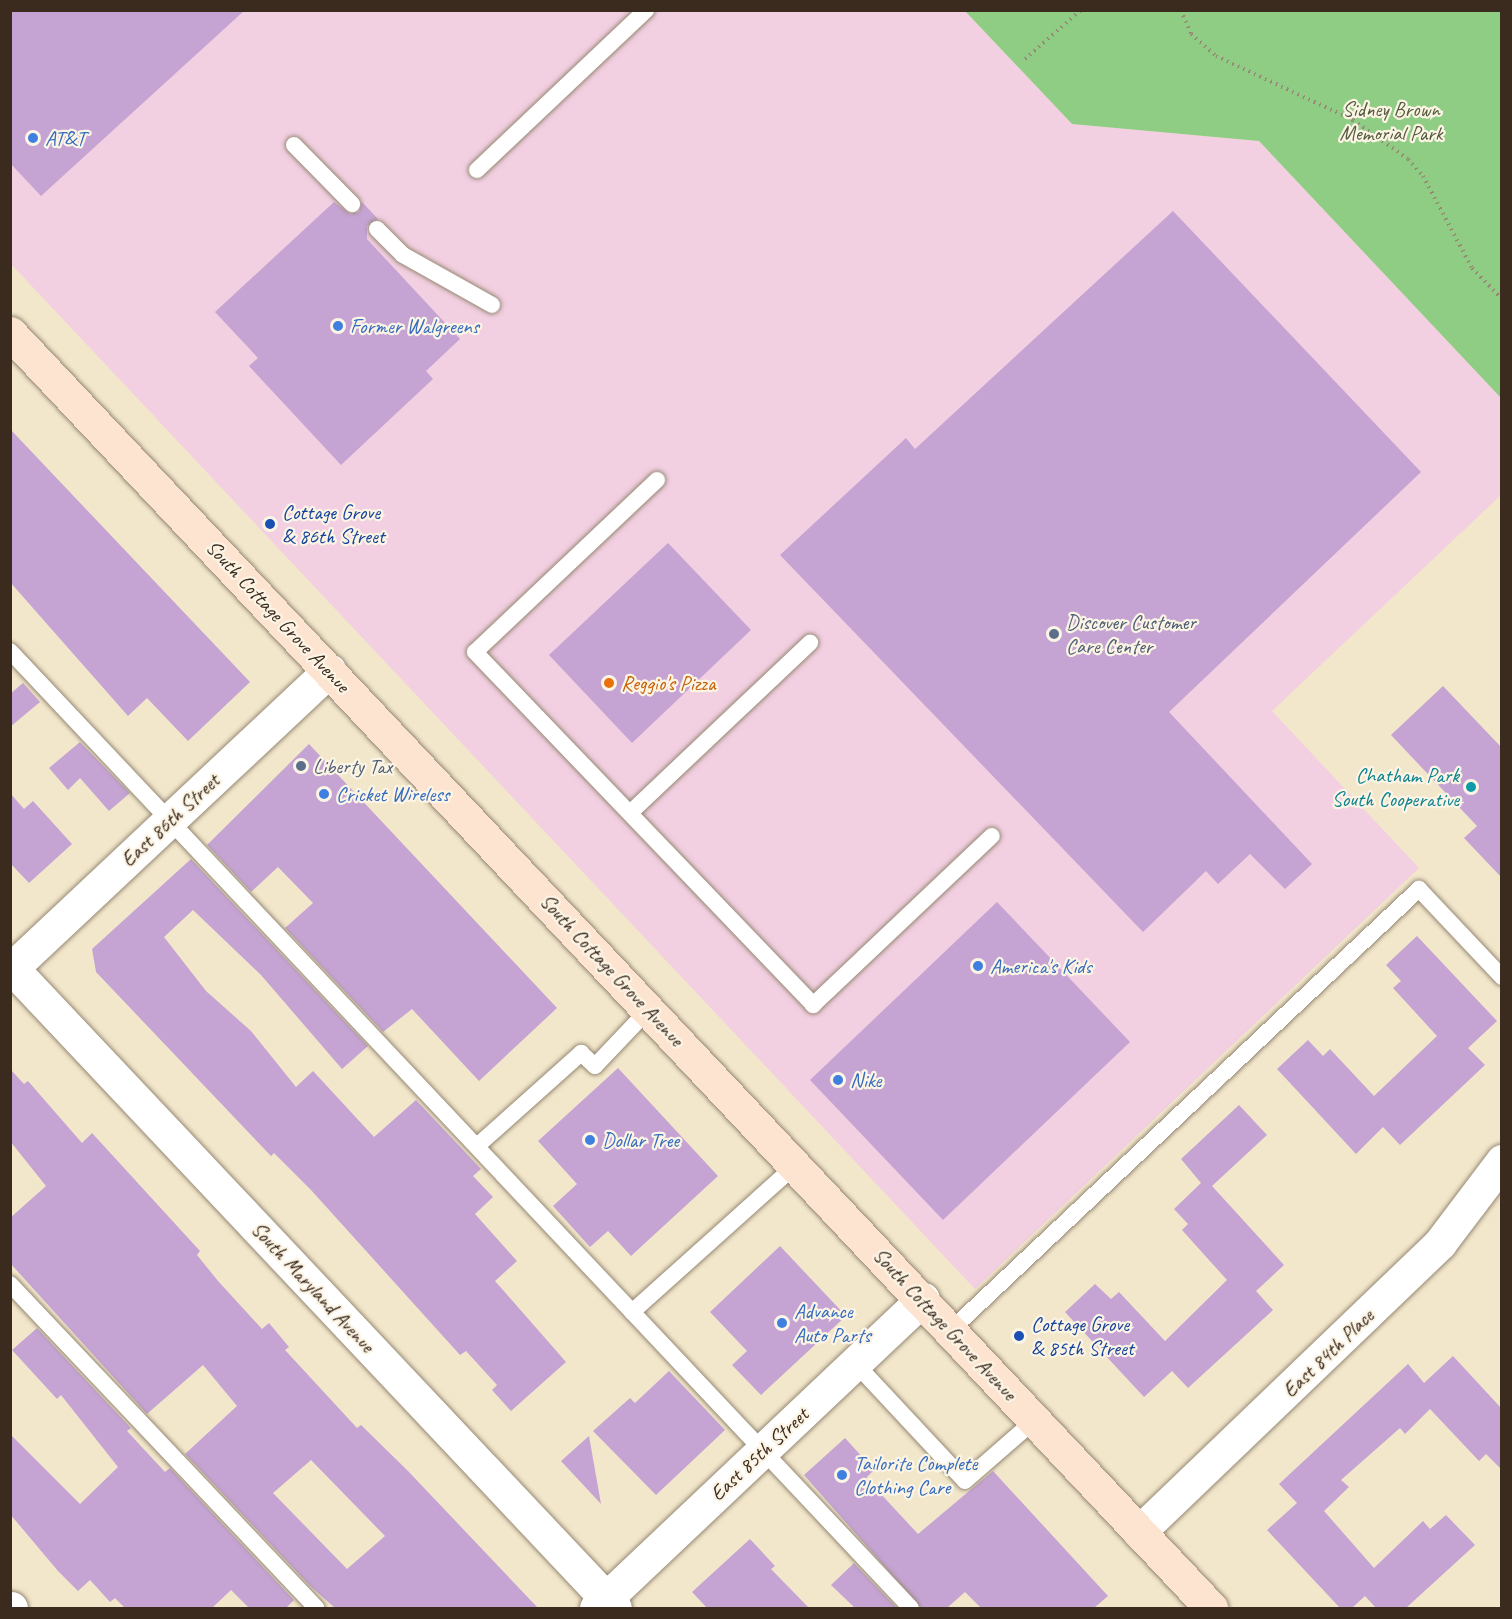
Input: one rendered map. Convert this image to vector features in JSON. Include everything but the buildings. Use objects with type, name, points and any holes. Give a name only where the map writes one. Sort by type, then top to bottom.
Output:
[{"type":"main road","name":"South Cottage Grove Avenue","points":[[10,333],[923,1299],[1211,1608]]},
{"type":"street","name":"East 86th Street","points":[[11,968],[329,670]]},
{"type":"street","name":"South Maryland Avenue","points":[[11,968],[606,1605]]},
{"type":"street","name":"East 84th Place","points":[[1139,1532],[1440,1243],[1502,1161]]},
{"type":"street","name":"East 85th Street","points":[[606,1605],[763,1450],[923,1299]]},
{"type":"lane","points":[[477,170],[646,10]]},
{"type":"lane","points":[[294,145],[352,204]]},
{"type":"lane","points":[[377,229],[403,255],[492,305]]},
{"type":"lane","points":[[657,480],[475,652],[813,1005],[992,836]]},
{"type":"lane","points":[[630,813],[810,643]]},
{"type":"lane","points":[[10,651],[911,1608]]},
{"type":"lane","points":[[951,1330],[1419,890],[1502,977]]},
{"type":"lane","points":[[477,1146],[581,1053],[595,1066],[649,1009]]},
{"type":"lane","points":[[632,1312],[796,1165]]},
{"type":"lane","points":[[10,1284],[316,1608]]},
{"type":"lane","points":[[855,1363],[964,1481],[1035,1420]]},
{"type":"path","points":[[1024,59],[1081,10]]},
{"type":"path","points":[[1180,10],[1191,34],[1216,56],[1353,120],[1408,159],[1429,186],[1472,268],[1502,299]]},
{"type":"shaded area","points":[[11,11],[965,11],[1072,124],[1259,141],[1501,398],[1501,495],[1272,711],[1419,868],[975,1289],[11,264]]},
{"type":"green space","name":"Sidney Brown Memorial Park","points":[[965,11],[1501,11],[1501,398],[1259,141],[1072,124]]},
{"type":"place","name":"AT&T","points":[[33,138]]},
{"type":"place","name":"Former Walgreens","points":[[338,326]]},
{"type":"place","name":"Cottage Grove & 86th Street","points":[[270,524]]},
{"type":"place","name":"Discover Customer Care Center","points":[[1054,634]]},
{"type":"place","name":"Reggio's Pizza","points":[[609,683]]},
{"type":"place","name":"Liberty Tax","points":[[301,766]]},
{"type":"place","name":"Chatham Park South Cooperative","points":[[1471,787]]},
{"type":"place","name":"Cricket Wireless","points":[[324,794]]},
{"type":"place","name":"America's Kids","points":[[978,966]]},
{"type":"place","name":"Nike","points":[[838,1080]]},
{"type":"place","name":"Dollar Tree","points":[[590,1140]]},
{"type":"place","name":"Advance Auto Parts","points":[[782,1323]]},
{"type":"place","name":"Cottage Grove & 85th Street","points":[[1019,1336]]},
{"type":"place","name":"Tailorite Complete Clothing Care","points":[[842,1475]]}]
